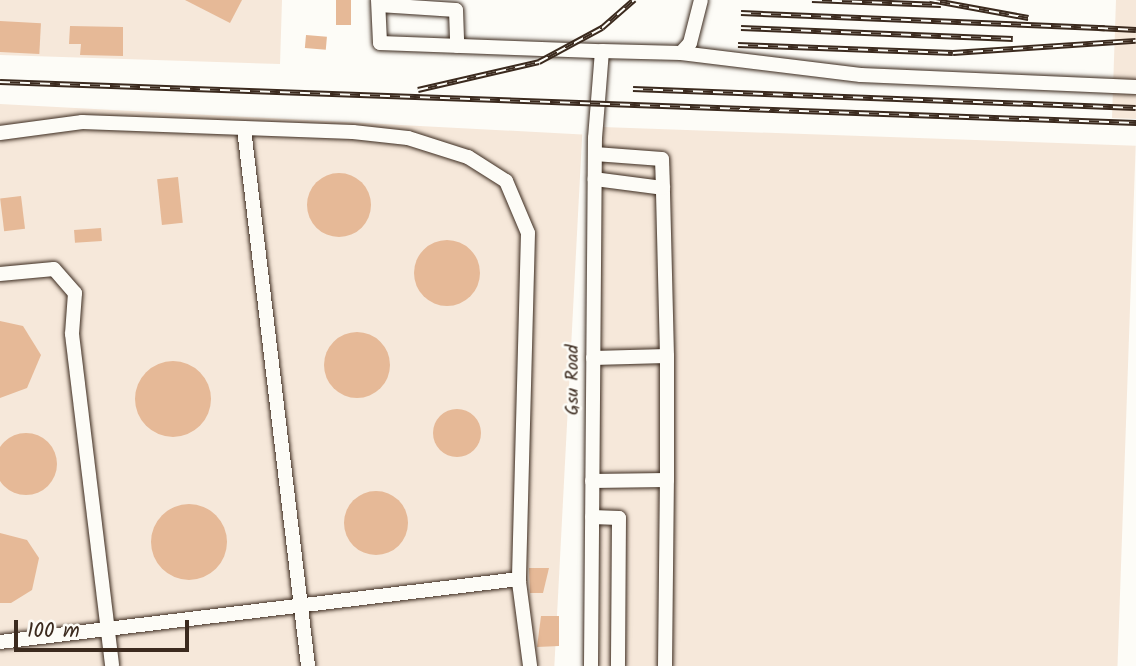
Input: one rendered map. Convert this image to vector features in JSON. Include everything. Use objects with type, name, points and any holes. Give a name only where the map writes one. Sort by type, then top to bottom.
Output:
[{"type":"street","points":[[681,53],[690,43],[701,0]]},
{"type":"street","points":[[457,46],[456,10],[379,3],[380,43],[457,46],[602,51],[681,53],[861,75],[1136,87]]},
{"type":"street","name":"Gsu Road","points":[[591,666],[595,154],[602,51]]},
{"type":"street","points":[[0,133],[82,122],[408,138],[468,157],[506,181],[519,200],[529,274],[519,579],[530,666]]},
{"type":"street","points":[[244,130],[308,666]]},
{"type":"street","points":[[595,154],[663,159],[667,356],[665,666]]},
{"type":"street","points":[[595,179],[663,188]]},
{"type":"street","points":[[0,274],[54,269],[75,293],[72,334],[112,666]]},
{"type":"street","points":[[593,358],[667,356]]},
{"type":"street","points":[[592,481],[667,480]]},
{"type":"street","points":[[592,517],[619,518],[618,666]]},
{"type":"street","points":[[0,642],[519,579]]},
{"type":"shaded area","points":[[0,0],[282,0],[280,64],[0,55]]},
{"type":"shaded area","points":[[1116,0],[1136,0],[1136,119],[1112,118]]},
{"type":"shaded area","points":[[0,104],[582,135],[554,666],[0,666]]},
{"type":"shaded area","points":[[602,127],[1136,146],[1118,666],[583,666]]},
{"type":"building","points":[[185,0],[242,0],[230,23]]},
{"type":"building","points":[[336,0],[351,0],[351,25],[336,25]]},
{"type":"building","points":[[0,21],[41,23],[39,54],[0,52]]},
{"type":"building","points":[[70,26],[123,27],[123,56],[80,55],[81,44],[69,44]]},
{"type":"building","points":[[306,35],[327,37],[326,50],[305,48]]},
{"type":"building","points":[[339,173],[362,182],[371,205],[362,228],[339,237],[316,228],[307,205],[316,182]]},
{"type":"building","points":[[178,177],[183,223],[162,225],[157,179]]},
{"type":"building","points":[[21,196],[25,229],[4,231],[0,199]]},
{"type":"building","points":[[101,228],[102,241],[75,243],[74,230]]},
{"type":"building","points":[[447,240],[460,243],[470,250],[477,260],[480,273],[477,286],[470,296],[460,303],[447,306],[434,303],[424,296],[417,286],[414,273],[417,260],[424,250],[434,243]]},
{"type":"building","points":[[0,321],[23,326],[41,355],[27,388],[0,398]]},
{"type":"building","points":[[357,332],[370,335],[380,342],[387,352],[390,365],[387,378],[380,388],[370,395],[357,398],[344,395],[334,388],[327,378],[324,365],[327,352],[334,342],[344,335]]},
{"type":"building","points":[[173,361],[187,364],[200,372],[208,385],[211,399],[208,413],[200,426],[187,434],[173,437],[159,434],[146,426],[138,413],[135,399],[138,385],[146,372],[159,364]]},
{"type":"building","points":[[457,409],[474,416],[481,433],[474,450],[457,457],[440,450],[433,433],[440,416]]},
{"type":"building","points":[[20,433],[32,433],[48,442],[55,452],[55,476],[48,486],[32,495],[20,495],[9,490],[0,481],[-5,470],[-5,458],[0,447],[9,438]]},
{"type":"building","points":[[370,491],[382,491],[399,500],[406,511],[406,535],[399,546],[382,555],[370,555],[358,550],[349,541],[344,529],[344,517],[349,505],[358,496]]},
{"type":"building","points":[[189,504],[203,507],[216,515],[224,528],[227,542],[224,556],[216,569],[203,577],[189,580],[175,577],[162,569],[154,556],[151,542],[154,528],[162,515],[175,507]]},
{"type":"building","points":[[0,533],[27,540],[39,558],[32,590],[11,603],[0,603]]},
{"type":"building","points":[[529,568],[549,568],[543,593],[530,593]]},
{"type":"building","points":[[541,616],[559,616],[559,646],[537,647]]},
{"type":"railway","points":[[418,90],[539,62],[602,28],[634,0]]},
{"type":"railway","points":[[812,0],[941,5]]},
{"type":"railway","points":[[930,0],[1028,18]]},
{"type":"railway","points":[[741,13],[1105,28]]},
{"type":"railway","points":[[741,28],[1013,39]]},
{"type":"railway","points":[[1098,28],[1136,30]]},
{"type":"railway","points":[[738,45],[953,53],[1136,41]]},
{"type":"railway","points":[[0,82],[1136,123]]},
{"type":"railway","points":[[633,89],[1136,108]]}]
